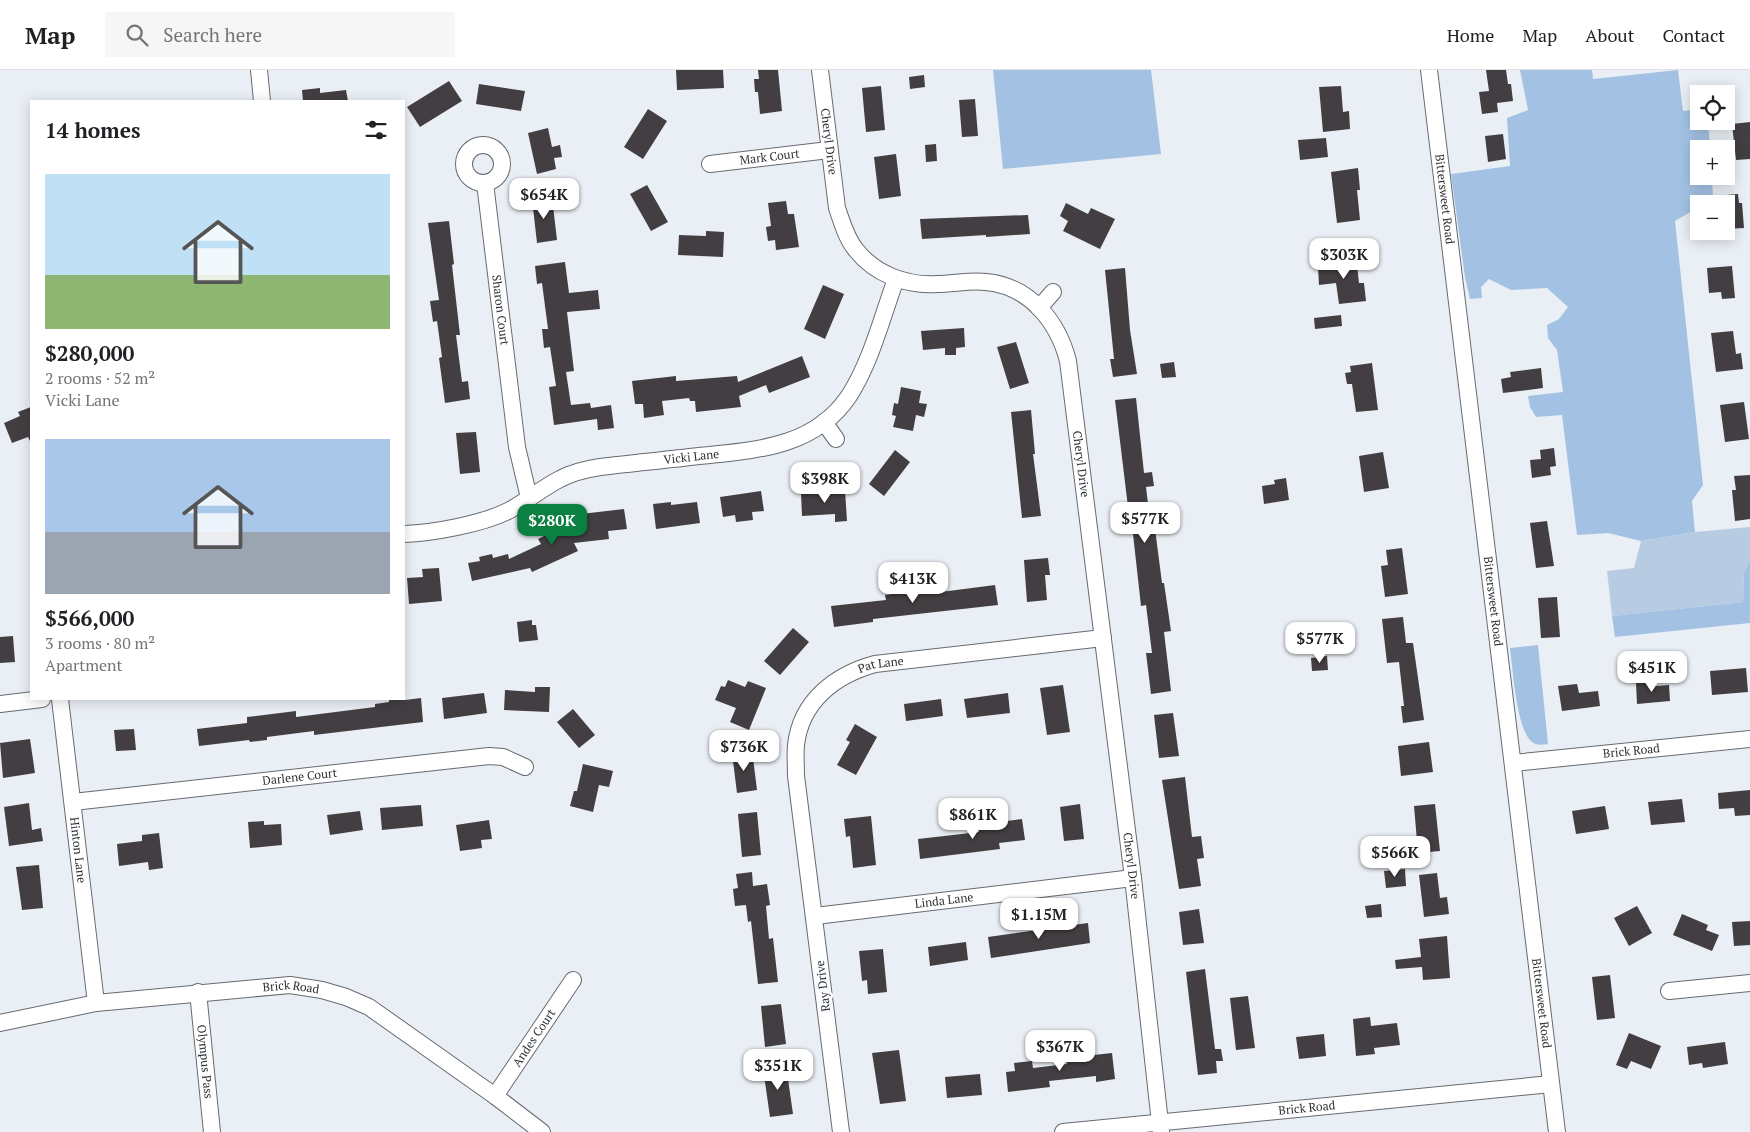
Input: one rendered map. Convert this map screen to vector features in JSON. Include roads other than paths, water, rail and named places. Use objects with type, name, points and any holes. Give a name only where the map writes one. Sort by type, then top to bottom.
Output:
[{"type":"street","points":[[259,70],[262,100]]},
{"type":"street","name":"Cheryl Drive","points":[[820,70],[837,208],[850,240],[865,259],[879,271],[896,279],[935,285],[987,282],[1017,291],[1040,308],[1056,329],[1064,344],[1068,361],[1133,878],[1160,1127]]},
{"type":"street","name":"Bittersweet Road","points":[[1429,70],[1557,1132]]},
{"type":"street","points":[[485,145],[493,147],[499,152],[502,160],[502,168],[499,175],[493,181],[485,183],[472,180],[465,168],[464,162],[467,155],[477,146],[485,145]]},
{"type":"street","name":"Mark Court","points":[[710,164],[829,150]]},
{"type":"street","name":"Sharon Court","points":[[485,183],[517,447],[529,498]]},
{"type":"street","name":"Vicki Lane","points":[[405,534],[470,523],[504,513],[560,478],[582,470],[600,466],[759,450],[805,435],[824,422],[839,408],[855,385],[865,365],[896,279]]},
{"type":"street","points":[[1040,308],[1053,292]]},
{"type":"street","points":[[824,422],[836,439]]},
{"type":"street","name":"Pat Lane","points":[[805,840],[796,776],[796,744],[806,713],[830,684],[858,669],[875,664],[1103,638]]},
{"type":"street","points":[[0,704],[34,700]]},
{"type":"street","name":"Hinton Lane","points":[[60,700],[96,1003]]},
{"type":"street","name":"Brick Road","points":[[1513,763],[1750,739]]},
{"type":"street","name":"Darlene Court","points":[[73,802],[489,756],[513,760],[524,766]]},
{"type":"street","name":"Ray Drive","points":[[805,840],[841,1132]]},
{"type":"street","name":"Linda Lane","points":[[815,916],[1133,878]]},
{"type":"street","name":"Andes Court","points":[[495,1096],[573,980]]},
{"type":"street","points":[[1669,991],[1750,983]]},
{"type":"street","name":"Brick Road","points":[[0,1023],[96,1003],[198,992],[290,985],[322,990],[346,997],[369,1007],[495,1096],[542,1132]]},
{"type":"street","name":"Olympus Pass","points":[[198,992],[212,1132]]},
{"type":"street","name":"Brick Road","points":[[1064,1132],[1160,1127],[1551,1084]]}]
